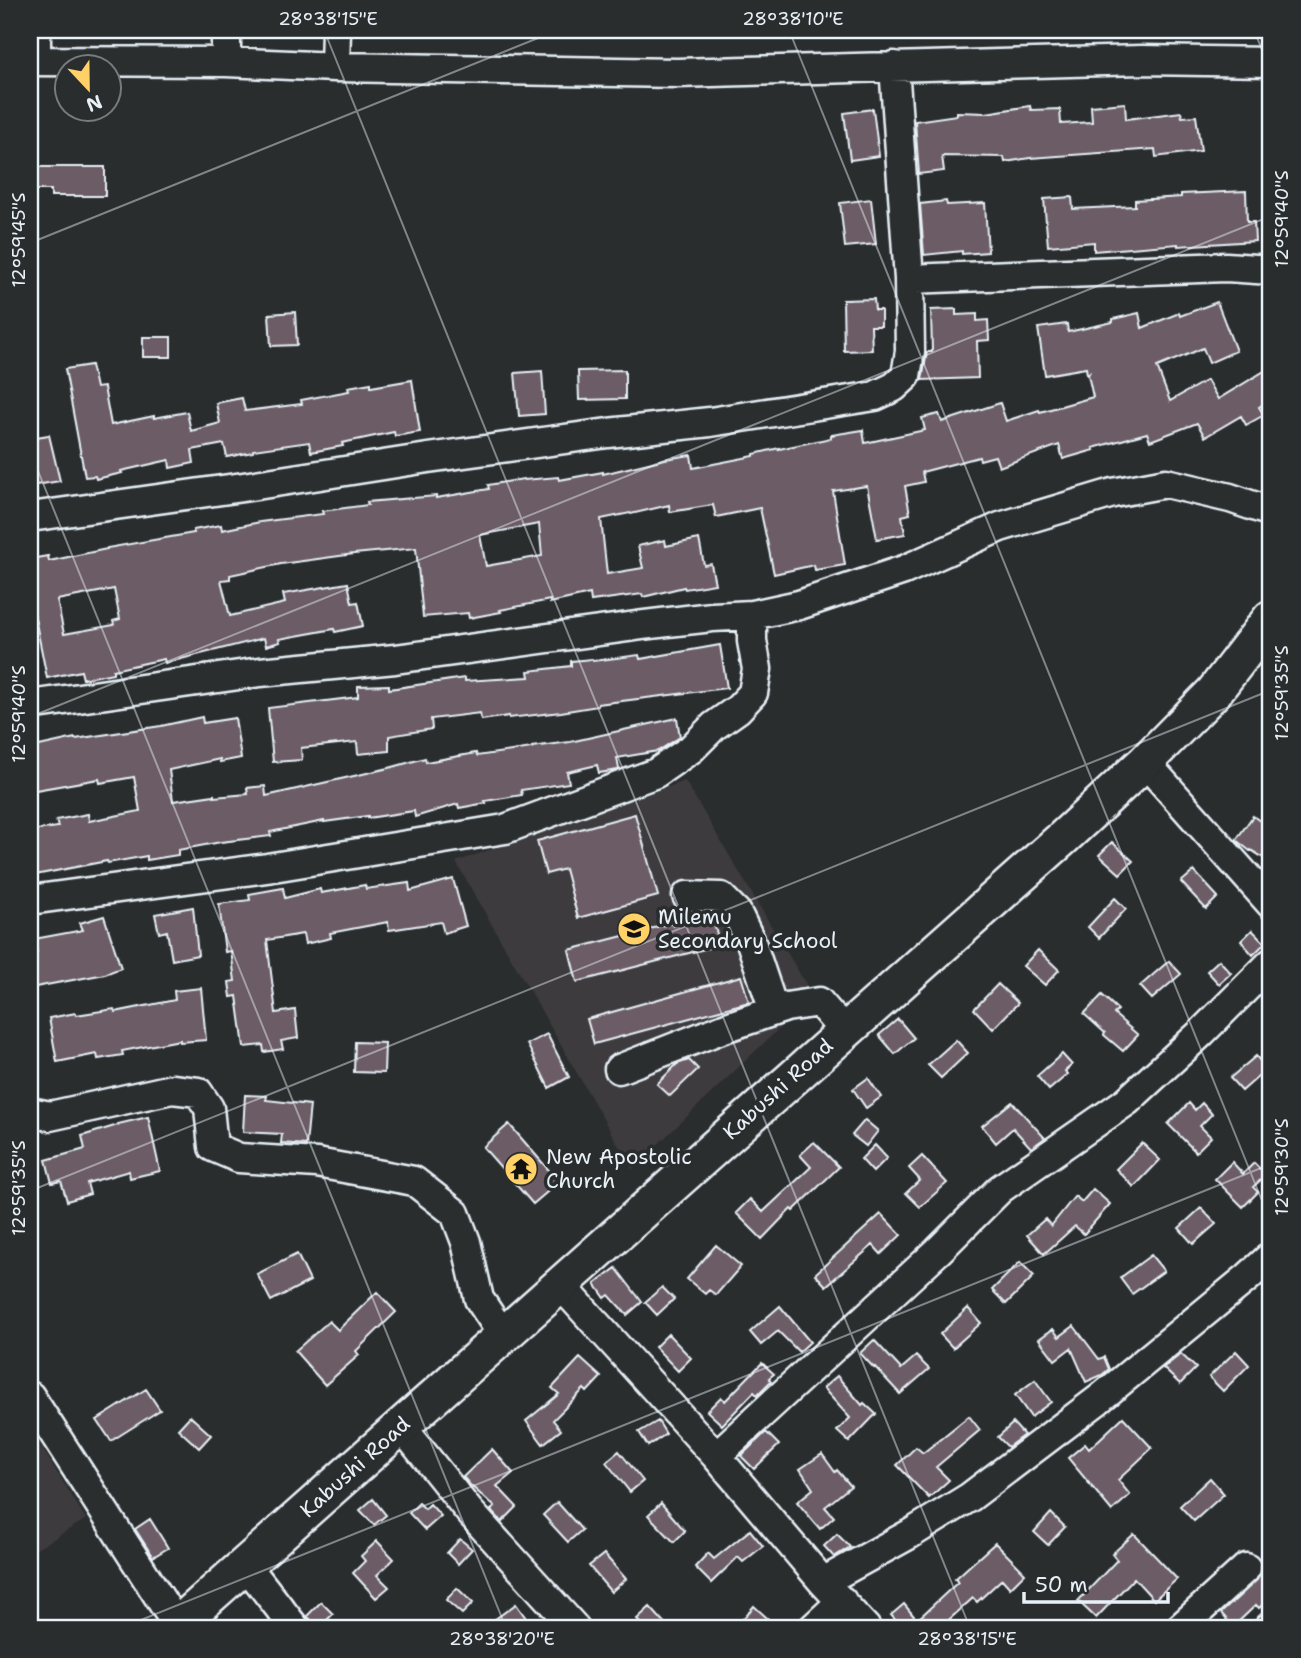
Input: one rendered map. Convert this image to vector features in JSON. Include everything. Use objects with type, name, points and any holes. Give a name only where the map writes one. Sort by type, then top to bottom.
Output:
[{"type":"main road","name":"Kabushi Road","points":[[176,1627],[1052,847],[1144,762],[1214,692],[1271,618]]},
{"type":"street","points":[[36,30],[33,61],[226,62],[335,67],[677,73],[1141,60],[1271,62]]},
{"type":"street","points":[[226,30],[226,62]]},
{"type":"street","points":[[335,67],[337,30]]},
{"type":"street","points":[[30,517],[428,458],[710,422],[875,396],[894,387],[906,376],[910,351],[909,279],[894,66]]},
{"type":"street","points":[[909,279],[1226,267],[1271,270]]},
{"type":"street","points":[[30,705],[260,672],[395,659],[643,625],[752,615],[799,605],[904,570],[1000,527],[1113,493],[1166,483],[1230,498],[1271,512]]},
{"type":"street","points":[[30,900],[267,868],[505,828],[656,773],[691,749],[753,693],[757,669],[752,641],[752,615]]},
{"type":"street","points":[[1144,762],[1271,904]]},
{"type":"street","points":[[687,896],[721,897],[737,913],[751,942],[774,1011]]},
{"type":"street","points":[[716,1456],[938,1251],[1000,1189],[1127,1101],[1200,1034],[1271,963]]},
{"type":"street","points":[[619,1069],[786,1007],[819,1002],[844,1031]]},
{"type":"street","points":[[30,1112],[50,1116],[172,1089],[198,1092],[209,1108],[213,1147],[239,1157],[317,1163],[414,1181],[455,1213],[466,1242],[480,1299],[503,1335]]},
{"type":"street","points":[[813,1628],[833,1592],[910,1534],[970,1497],[1098,1400],[1248,1278],[1271,1256]]},
{"type":"street","points":[[560,1284],[716,1456],[866,1628]]},
{"type":"street","points":[[30,1396],[176,1627]]},
{"type":"street","points":[[401,1426],[469,1511],[575,1628]]},
{"type":"street","points":[[246,1565],[295,1628]]},
{"type":"street","points":[[1180,1628],[1246,1568]]},
{"type":"shaded area","name":"Milemu Secondary School","points":[[685,781],[813,996],[632,1169],[456,862]]},
{"type":"shaded area","points":[[30,1429],[86,1519],[30,1553]]},
{"type":"building","points":[[1125,103],[1126,119],[1181,112],[1182,117],[1196,116],[1201,151],[1156,157],[1155,149],[1005,162],[1004,157],[942,156],[944,171],[919,174],[915,121],[957,115],[957,112],[986,113],[1030,106],[1031,110],[1060,109],[1061,124],[1092,122],[1091,106]]},
{"type":"building","points":[[873,109],[879,156],[850,160],[844,113]]},
{"type":"building","points":[[30,167],[105,167],[105,196],[51,196],[51,190],[30,190]]},
{"type":"building","points":[[1246,191],[1247,222],[1254,222],[1255,241],[1094,251],[1094,242],[1048,246],[1044,199],[1072,197],[1073,209],[1135,206],[1135,200],[1181,197],[1181,194]]},
{"type":"building","points":[[871,199],[876,244],[845,247],[840,203]]},
{"type":"building","points":[[946,201],[947,205],[985,203],[988,252],[962,254],[962,251],[924,255],[920,204]]},
{"type":"building","points":[[874,299],[875,310],[881,310],[881,326],[871,326],[872,350],[844,351],[843,300]]},
{"type":"building","points":[[1217,302],[1236,351],[1209,363],[1203,348],[1157,367],[1170,401],[1207,380],[1218,399],[1271,367],[1271,399],[1259,407],[1264,415],[1246,425],[1241,416],[1205,437],[1197,423],[1150,441],[1147,433],[1063,459],[1059,445],[999,467],[995,456],[980,460],[979,457],[922,472],[924,482],[905,486],[910,514],[902,516],[905,534],[877,539],[867,486],[833,491],[845,565],[815,570],[814,565],[774,574],[760,508],[716,517],[713,505],[670,512],[669,505],[601,519],[607,574],[643,568],[638,546],[665,540],[666,546],[699,539],[704,565],[711,564],[715,584],[684,587],[643,597],[642,594],[591,601],[590,594],[469,618],[468,613],[423,617],[416,548],[281,564],[230,575],[230,579],[221,580],[230,616],[285,603],[283,594],[348,583],[352,603],[358,602],[363,626],[279,639],[280,642],[266,646],[264,638],[165,663],[164,659],[83,679],[81,671],[47,678],[33,608],[30,608],[30,559],[48,556],[49,561],[194,533],[193,530],[221,525],[222,530],[323,514],[322,511],[368,505],[367,502],[436,498],[489,489],[488,485],[523,479],[558,477],[559,480],[603,474],[691,455],[693,468],[831,438],[831,435],[863,430],[865,443],[925,430],[922,418],[939,414],[942,422],[1000,403],[1006,421],[1093,397],[1086,368],[1045,375],[1038,328],[1067,324],[1068,332],[1139,313],[1142,328],[1179,313],[1180,316]],"holes":[[[539,524],[542,556],[486,566],[480,535]],[[114,589],[120,619],[113,621],[114,625],[64,634],[57,600]]]},
{"type":"building","points":[[956,309],[956,315],[977,314],[977,321],[988,320],[989,340],[977,341],[978,378],[922,380],[927,352],[932,352],[931,310]]},
{"type":"building","points":[[295,312],[297,345],[271,346],[269,314]]},
{"type":"building","points":[[143,337],[171,337],[171,357],[143,357]]},
{"type":"building","points":[[91,365],[96,388],[104,387],[111,425],[187,412],[191,431],[220,423],[216,403],[242,398],[245,411],[302,404],[301,400],[349,391],[348,387],[371,383],[371,387],[412,380],[420,432],[395,436],[394,432],[311,452],[309,442],[253,450],[227,457],[224,444],[192,450],[194,463],[170,468],[169,460],[96,479],[95,476],[85,477],[65,369]]},
{"type":"building","points":[[625,370],[625,399],[579,400],[578,371]]},
{"type":"building","points":[[542,371],[545,414],[519,416],[515,373]]},
{"type":"building","points":[[49,435],[60,481],[30,486],[30,438]]},
{"type":"building","points":[[720,645],[727,688],[509,718],[481,720],[480,713],[431,719],[432,729],[389,736],[389,751],[358,754],[357,742],[301,748],[302,760],[273,762],[268,708],[358,697],[358,686],[389,685],[389,689],[465,678],[465,681],[529,677],[528,671],[571,666],[571,661],[639,655],[640,659]]},
{"type":"building","points":[[202,717],[203,723],[235,718],[241,758],[220,762],[220,759],[169,770],[173,801],[214,795],[248,794],[247,788],[265,786],[266,796],[425,758],[426,762],[570,742],[677,718],[680,737],[658,751],[617,758],[618,770],[599,773],[597,765],[567,772],[569,783],[521,790],[522,795],[485,801],[486,803],[459,808],[458,804],[415,817],[414,811],[324,821],[270,832],[271,836],[178,850],[178,855],[147,860],[147,856],[108,863],[107,861],[30,876],[30,831],[58,827],[56,820],[88,814],[89,821],[140,811],[134,777],[100,783],[99,779],[30,791],[30,748]]},
{"type":"building","points":[[635,814],[658,896],[578,918],[565,869],[546,874],[537,841]]},
{"type":"building","points":[[1253,816],[1271,829],[1271,863],[1236,840]]},
{"type":"building","points":[[1112,842],[1133,861],[1120,874],[1099,855]]},
{"type":"building","points":[[1194,871],[1218,897],[1206,909],[1181,882]]},
{"type":"building","points":[[453,879],[466,926],[444,933],[441,922],[389,930],[388,922],[330,933],[331,938],[305,944],[303,934],[267,940],[276,1013],[295,1010],[298,1038],[281,1041],[283,1049],[264,1052],[263,1045],[244,1047],[237,996],[231,997],[229,982],[235,981],[231,951],[225,952],[219,904],[250,900],[249,894],[283,888],[285,898],[320,889],[321,893],[365,885],[366,889],[409,883],[410,891]]},
{"type":"building","points":[[1115,898],[1126,909],[1099,938],[1088,927]]},
{"type":"building","points":[[193,907],[198,955],[172,960],[167,931],[159,933],[155,914]]},
{"type":"building","points":[[104,916],[121,968],[105,974],[30,988],[30,954],[37,953],[34,939],[83,930],[80,923]]},
{"type":"building","points":[[712,916],[720,945],[577,982],[569,950],[673,923],[673,926]]},
{"type":"building","points":[[1252,930],[1265,943],[1253,955],[1241,941]]},
{"type":"building","points":[[1038,950],[1059,970],[1045,985],[1023,966]]},
{"type":"building","points":[[1219,960],[1231,973],[1219,984],[1207,971]]},
{"type":"building","points":[[1169,961],[1181,974],[1152,999],[1140,986]]},
{"type":"building","points":[[741,976],[749,1002],[594,1044],[587,1019]]},
{"type":"building","points":[[998,984],[1018,1003],[993,1029],[974,1009]]},
{"type":"building","points":[[201,988],[206,1040],[180,1040],[122,1051],[123,1055],[98,1059],[97,1054],[57,1062],[49,1018],[114,1009],[115,1012],[175,1000],[174,991]]},
{"type":"building","points":[[1102,995],[1118,1010],[1114,1014],[1138,1035],[1123,1051],[1084,1014]]},
{"type":"building","points":[[898,1019],[914,1038],[895,1054],[879,1035]]},
{"type":"building","points":[[547,1034],[569,1077],[549,1088],[527,1044]]},
{"type":"building","points":[[956,1040],[968,1053],[941,1078],[928,1065]]},
{"type":"building","points":[[355,1042],[385,1043],[384,1073],[354,1072]]},
{"type":"building","points":[[1062,1054],[1072,1065],[1065,1071],[1068,1074],[1049,1090],[1037,1076]]},
{"type":"building","points":[[1256,1056],[1267,1069],[1242,1091],[1230,1078]]},
{"type":"building","points":[[689,1060],[698,1069],[670,1096],[657,1084],[677,1064]]},
{"type":"building","points":[[868,1078],[881,1097],[866,1108],[853,1089]]},
{"type":"building","points":[[245,1095],[267,1096],[266,1100],[310,1105],[306,1145],[281,1143],[282,1134],[243,1132]]},
{"type":"building","points":[[1012,1102],[1045,1138],[1031,1148],[1013,1128],[996,1143],[982,1126]]},
{"type":"building","points":[[1189,1103],[1195,1110],[1202,1103],[1212,1114],[1200,1126],[1211,1137],[1196,1152],[1168,1124]]},
{"type":"building","points":[[148,1117],[160,1171],[130,1178],[129,1171],[87,1183],[90,1194],[67,1201],[61,1181],[52,1183],[46,1160],[85,1149],[82,1136]]},
{"type":"building","points":[[865,1120],[878,1131],[866,1146],[852,1135]]},
{"type":"building","points":[[509,1124],[559,1182],[533,1204],[483,1147]]},
{"type":"building","points":[[814,1142],[839,1167],[793,1211],[791,1209],[762,1239],[736,1213],[750,1199],[763,1212],[811,1167],[800,1155]]},
{"type":"building","points":[[1142,1143],[1160,1160],[1134,1187],[1116,1169]]},
{"type":"building","points":[[875,1145],[887,1158],[873,1172],[861,1159]]},
{"type":"building","points":[[922,1156],[947,1183],[920,1207],[906,1193],[920,1180],[909,1168]]},
{"type":"building","points":[[1232,1162],[1243,1174],[1254,1163],[1266,1175],[1253,1187],[1258,1192],[1243,1207],[1215,1179]]},
{"type":"building","points":[[1093,1189],[1110,1204],[1084,1234],[1075,1226],[1044,1254],[1027,1235],[1045,1219],[1051,1226],[1075,1196],[1082,1202]]},
{"type":"building","points":[[1201,1208],[1216,1224],[1193,1244],[1179,1228]]},
{"type":"building","points":[[881,1214],[901,1235],[881,1254],[873,1245],[826,1286],[815,1274]]},
{"type":"building","points":[[716,1245],[741,1266],[716,1295],[709,1290],[705,1294],[687,1279]]},
{"type":"building","points":[[297,1254],[310,1281],[271,1301],[257,1274]]},
{"type":"building","points":[[1151,1255],[1164,1271],[1132,1294],[1120,1278]]},
{"type":"building","points":[[1020,1262],[1034,1276],[1006,1304],[992,1290]]},
{"type":"building","points":[[616,1268],[642,1302],[627,1315],[609,1295],[605,1298],[595,1284]]},
{"type":"building","points":[[662,1287],[674,1299],[657,1315],[645,1302]]},
{"type":"building","points":[[377,1292],[396,1312],[356,1351],[359,1355],[325,1385],[295,1351],[329,1321],[338,1330]]},
{"type":"building","points":[[780,1306],[810,1342],[799,1352],[778,1331],[761,1345],[750,1332]]},
{"type":"building","points":[[968,1308],[981,1323],[953,1348],[940,1334]]},
{"type":"building","points":[[1074,1326],[1099,1359],[1104,1357],[1109,1369],[1086,1382],[1071,1348],[1055,1360],[1039,1339],[1053,1329],[1059,1337]]},
{"type":"building","points":[[668,1334],[691,1358],[678,1371],[655,1347]]},
{"type":"building","points":[[874,1340],[901,1369],[916,1356],[929,1369],[900,1394],[860,1353]]},
{"type":"building","points":[[1236,1351],[1249,1365],[1223,1391],[1209,1377]]},
{"type":"building","points":[[1181,1354],[1196,1368],[1180,1384],[1163,1368]]},
{"type":"building","points":[[580,1358],[601,1377],[587,1392],[584,1389],[553,1420],[561,1430],[543,1444],[526,1421],[559,1394],[552,1388]]},
{"type":"building","points":[[762,1363],[774,1374],[769,1378],[771,1381],[757,1395],[754,1392],[722,1425],[707,1411],[721,1397],[725,1401]]},
{"type":"building","points":[[837,1376],[862,1405],[864,1403],[876,1414],[849,1442],[837,1431],[850,1418],[823,1388]]},
{"type":"building","points":[[1035,1380],[1051,1402],[1031,1417],[1015,1395]]},
{"type":"building","points":[[146,1389],[160,1410],[111,1441],[97,1420]]},
{"type":"building","points":[[190,1416],[211,1435],[199,1448],[178,1429]]},
{"type":"building","points":[[969,1416],[980,1430],[936,1467],[949,1480],[929,1498],[897,1465],[916,1447],[923,1453]]},
{"type":"building","points":[[1123,1417],[1152,1448],[1118,1480],[1130,1495],[1112,1511],[1068,1458],[1085,1444],[1089,1449]]},
{"type":"building","points":[[658,1421],[666,1434],[648,1446],[639,1432]]},
{"type":"building","points":[[1013,1423],[1024,1435],[1008,1447],[998,1437]]},
{"type":"building","points":[[766,1432],[779,1445],[754,1469],[741,1456]]},
{"type":"building","points":[[492,1449],[513,1473],[497,1486],[517,1507],[502,1522],[491,1510],[495,1507],[463,1477]]},
{"type":"building","points":[[619,1451],[643,1481],[630,1492],[606,1462]]},
{"type":"building","points":[[822,1454],[835,1472],[837,1470],[851,1486],[825,1507],[834,1517],[820,1529],[797,1502],[813,1489],[800,1469]]},
{"type":"building","points":[[1210,1478],[1224,1494],[1194,1521],[1180,1506]]},
{"type":"building","points":[[373,1499],[386,1515],[374,1525],[360,1510]]},
{"type":"building","points":[[557,1502],[582,1530],[568,1542],[543,1515]]},
{"type":"building","points":[[419,1503],[425,1509],[430,1504],[441,1516],[425,1530],[409,1513]]},
{"type":"building","points":[[661,1503],[685,1531],[674,1542],[648,1515]]},
{"type":"building","points":[[1051,1513],[1065,1527],[1048,1545],[1034,1532]]},
{"type":"building","points":[[150,1519],[168,1548],[153,1557],[135,1529]]},
{"type":"building","points":[[750,1530],[763,1546],[743,1562],[738,1557],[711,1583],[695,1567],[708,1553],[714,1559]]},
{"type":"building","points":[[837,1534],[850,1547],[834,1557],[824,1546]]},
{"type":"building","points":[[1134,1534],[1177,1579],[1154,1600],[1134,1578],[1096,1618],[1078,1601],[1117,1560],[1112,1554]]},
{"type":"building","points":[[460,1539],[472,1549],[458,1564],[447,1553]]},
{"type":"building","points":[[377,1541],[394,1559],[377,1575],[389,1587],[376,1598],[353,1573],[365,1561],[361,1556]]},
{"type":"building","points":[[995,1543],[1025,1573],[1010,1588],[1002,1579],[977,1602],[973,1598],[940,1628],[902,1628],[891,1615],[904,1604],[917,1620],[958,1582],[955,1579]]},
{"type":"building","points":[[604,1554],[626,1579],[611,1592],[589,1566]]},
{"type":"building","points":[[1271,1562],[1271,1597],[1259,1608],[1256,1605],[1233,1627],[1221,1613],[1257,1580],[1262,1570]]},
{"type":"building","points":[[457,1588],[473,1603],[462,1614],[446,1600]]},
{"type":"building","points":[[321,1602],[333,1614],[319,1628],[307,1616]]},
{"type":"building","points":[[516,1604],[526,1618],[513,1628],[483,1628]]},
{"type":"building","points":[[754,1606],[778,1628],[750,1628],[741,1621]]},
{"type":"building","points":[[650,1607],[669,1628],[645,1628],[637,1619]]},
{"type":"place","name":"Milemu Secondary School","points":[[634,929]]},
{"type":"place","name":"New Apostolic Church","points":[[521,1169]]}]
